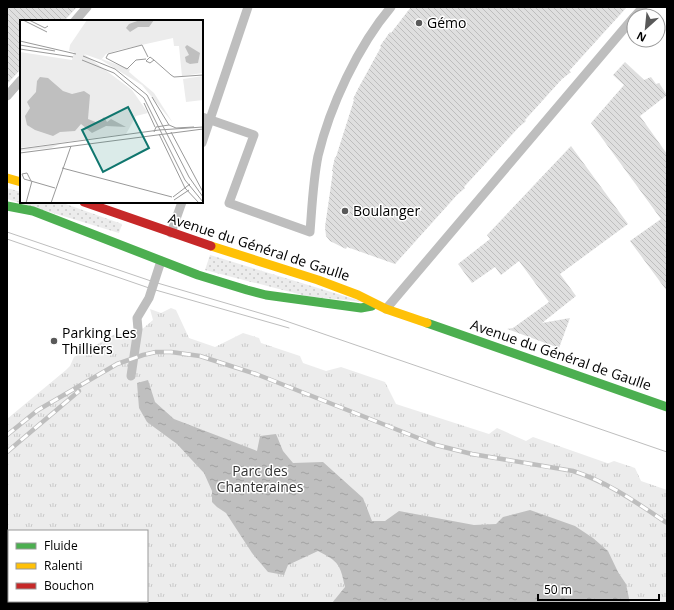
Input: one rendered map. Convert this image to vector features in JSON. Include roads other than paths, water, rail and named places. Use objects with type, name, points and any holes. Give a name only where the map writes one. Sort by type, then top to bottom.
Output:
[{"type":"main road","points":[[7,178],[20,182]]},
{"type":"main road","name":"Avenue du Général de Gaulle","points":[[87,203],[170,236],[318,280],[358,295],[382,307],[667,407]]},
{"type":"main road","name":"Avenue du Général de Gaulle","points":[[7,206],[33,211],[162,257],[198,275],[266,295],[361,308],[382,307]]},
{"type":"lane","points":[[76,20],[87,7]]},
{"type":"lane","points":[[203,137],[206,118],[248,7]]},
{"type":"lane","points":[[206,118],[254,135],[229,203],[310,232],[318,157],[329,120],[343,87],[360,54],[380,20],[391,7]]},
{"type":"lane","points":[[382,307],[626,26]]},
{"type":"lane","points":[[7,96],[20,81]]},
{"type":"lane","points":[[170,236],[182,203]]},
{"type":"lane","points":[[131,376],[138,318],[148,298],[162,257]]},
{"type":"water","points":[[148,380],[155,402],[174,419],[257,451],[260,436],[276,434],[283,451],[293,463],[323,462],[363,498],[372,521],[385,521],[399,511],[474,525],[496,524],[503,517],[530,510],[575,526],[593,538],[608,551],[618,572],[626,584],[630,603],[332,603],[345,587],[342,573],[338,564],[330,558],[318,551],[288,565],[284,575],[268,572],[252,553],[226,513],[212,502],[212,491],[204,473],[177,444],[147,422],[139,408],[137,383]]},
{"type":"tram line","points":[[7,232],[154,282],[280,319],[667,452]]},
{"type":"tram line","points":[[7,239],[152,289],[289,328]]},
{"type":"railway","points":[[7,435],[38,410],[117,364],[156,352],[171,352],[200,356],[256,374],[436,445],[472,454],[573,471],[610,487],[667,523]]},
{"type":"railway","points":[[7,452],[79,391]]},
{"type":"place","name":"Gémo","points":[[419,23]]},
{"type":"place","name":"Boulanger","points":[[345,211]]},
{"type":"place","name":"Parking Les Thilliers","points":[[54,341]]},
{"type":"park label","name":"Parc des Chanteraines","points":[[260,480]]}]
